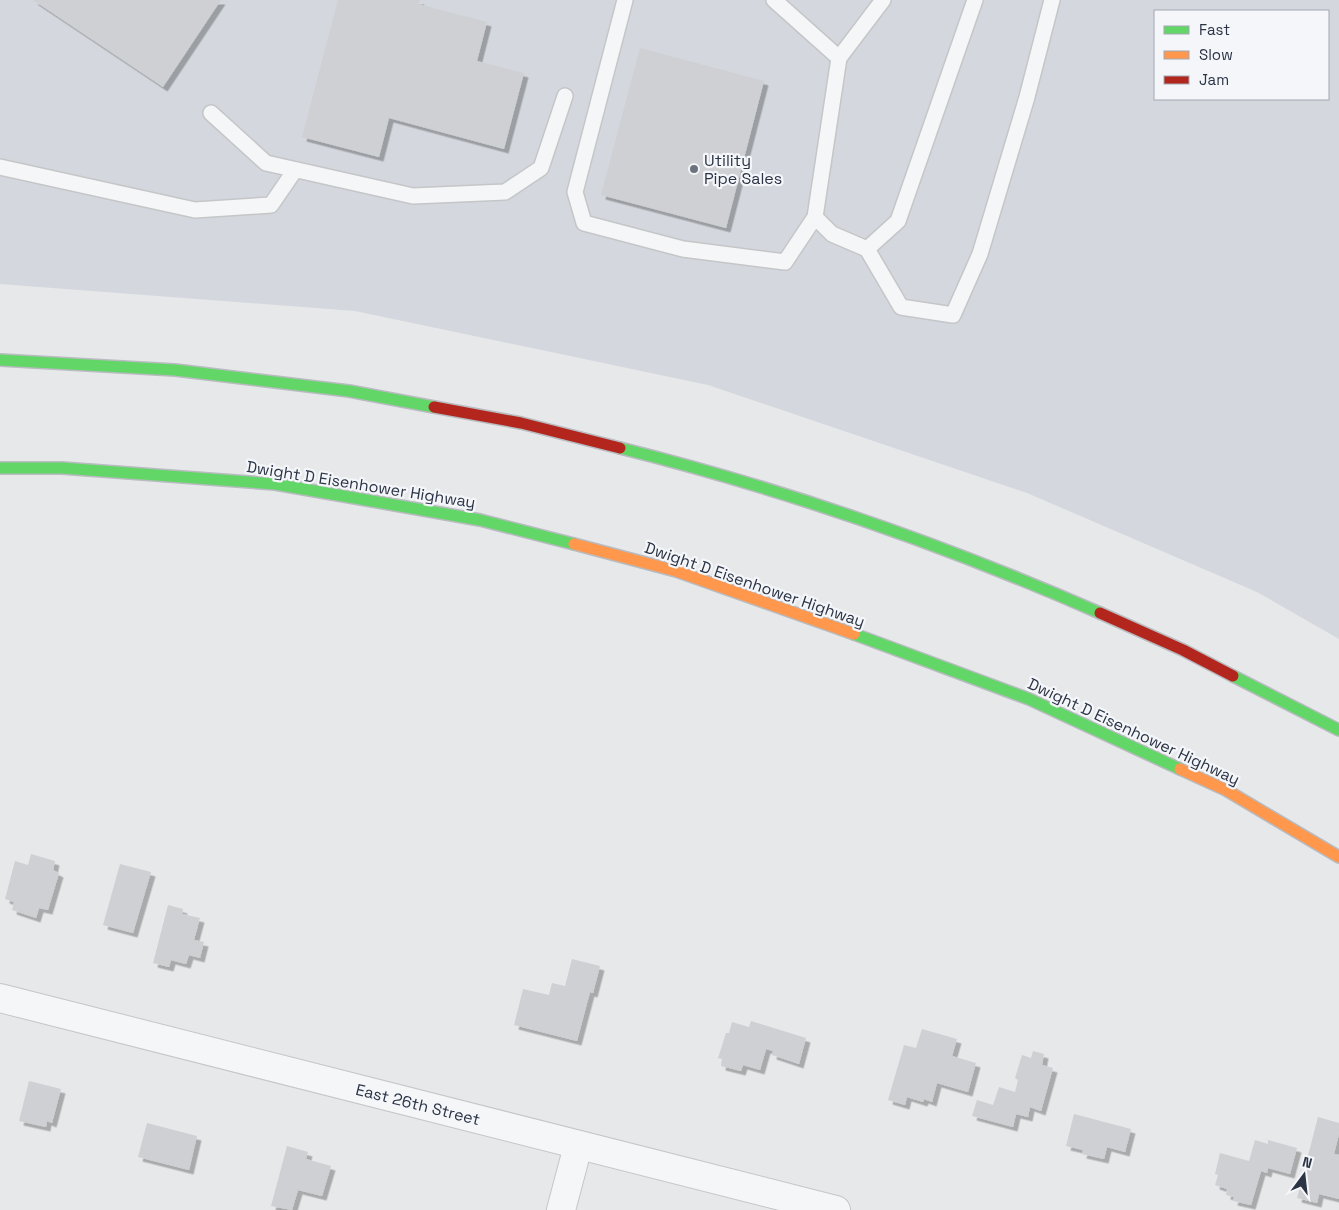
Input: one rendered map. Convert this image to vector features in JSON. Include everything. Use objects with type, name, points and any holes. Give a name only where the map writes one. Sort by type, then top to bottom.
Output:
[{"type":"highway","points":[[0,360],[124,365],[225,374],[310,385],[437,405],[542,428],[697,467],[861,518],[936,545],[1019,579],[1127,624],[1219,668],[1339,730]]},
{"type":"highway","name":"Dwight D Eisenhower Highway","points":[[0,468],[62,468],[275,484],[480,520],[676,571],[1029,699],[1226,790],[1339,857]]},
{"type":"street","name":"East 26th Street","points":[[0,998],[836,1210]]},
{"type":"street","points":[[561,1210],[578,1146]]},
{"type":"lane","points":[[625,0],[575,192],[584,223],[683,248],[785,262],[816,217],[839,58],[883,0]]},
{"type":"lane","points":[[774,0],[839,58]]},
{"type":"lane","points":[[867,249],[898,221],[976,0]]},
{"type":"lane","points":[[816,217],[832,234],[867,249],[901,307],[953,315],[980,254],[1027,97],[1052,0]]},
{"type":"lane","points":[[211,113],[266,163],[413,196],[505,192],[541,168],[565,96]]},
{"type":"lane","points":[[0,167],[195,210],[272,205],[295,170]]},
{"type":"shaded area","points":[[0,0],[1339,0],[1339,639],[1257,592],[1027,493],[708,385],[355,311],[0,284]]},
{"type":"building","points":[[33,0],[221,0],[163,87]]},
{"type":"building","points":[[338,0],[420,0],[418,4],[487,22],[477,61],[524,73],[504,149],[389,118],[379,157],[302,137]]},
{"type":"building","points":[[640,48],[764,81],[726,228],[601,195]]},
{"type":"building","points":[[31,854],[55,861],[53,870],[59,873],[48,910],[39,908],[36,918],[12,910],[14,902],[5,899],[15,861],[28,865]]},
{"type":"building","points":[[120,864],[151,872],[133,933],[103,925]]},
{"type":"building","points":[[168,905],[183,909],[182,914],[200,918],[194,940],[204,942],[200,958],[189,955],[186,964],[171,960],[169,967],[153,963]]},
{"type":"building","points":[[572,959],[600,966],[593,993],[590,992],[577,1041],[514,1025],[523,989],[549,995],[552,983],[565,986]]},
{"type":"building","points":[[751,1021],[806,1038],[799,1064],[772,1055],[773,1051],[766,1049],[760,1070],[743,1065],[741,1071],[721,1066],[722,1059],[718,1058],[726,1033],[729,1033],[732,1022],[749,1027]]},
{"type":"building","points":[[922,1029],[957,1039],[952,1056],[976,1063],[968,1092],[937,1083],[932,1102],[924,1099],[923,1102],[907,1097],[905,1105],[888,1100],[904,1045],[916,1048]]},
{"type":"building","points":[[1033,1051],[1044,1054],[1042,1065],[1053,1068],[1041,1111],[1030,1107],[1028,1117],[1016,1114],[1013,1127],[972,1116],[977,1100],[993,1105],[999,1087],[1015,1092],[1018,1080],[1015,1078],[1022,1055],[1031,1058]]},
{"type":"building","points":[[29,1081],[61,1089],[52,1123],[47,1121],[46,1127],[19,1121]]},
{"type":"building","points":[[1074,1114],[1131,1129],[1125,1152],[1107,1147],[1104,1159],[1082,1154],[1083,1150],[1066,1146]]},
{"type":"building","points":[[1318,1117],[1339,1123],[1339,1134],[1334,1154],[1339,1155],[1339,1199],[1319,1194],[1317,1203],[1297,1198]]},
{"type":"building","points":[[147,1123],[197,1136],[189,1170],[138,1157]]},
{"type":"building","points":[[1255,1140],[1268,1144],[1268,1140],[1297,1148],[1290,1174],[1268,1168],[1267,1173],[1261,1171],[1251,1205],[1233,1201],[1234,1197],[1226,1195],[1227,1189],[1215,1185],[1218,1175],[1215,1174],[1220,1153],[1249,1161]]},
{"type":"building","points":[[287,1146],[308,1152],[306,1159],[331,1166],[322,1196],[298,1190],[292,1210],[271,1206]]},
{"type":"traffic: fast","points":[[0,360],[175,370],[349,391],[434,407]]},
{"type":"traffic: fast","points":[[620,448],[803,500],[863,520],[983,564],[1100,613]]},
{"type":"traffic: fast","points":[[0,468],[62,468],[275,484],[480,520],[574,544]]},
{"type":"traffic: fast","points":[[854,634],[1029,699],[1180,769]]},
{"type":"traffic: fast","points":[[1233,676],[1339,730]]},
{"type":"traffic: slow","points":[[574,544],[676,571],[854,634]]},
{"type":"traffic: slow","points":[[1180,769],[1226,790],[1339,857]]},
{"type":"traffic: jam","points":[[434,407],[521,423],[620,448]]},
{"type":"traffic: jam","points":[[1100,613],[1183,650],[1233,676]]},
{"type":"place","name":"Utility Pipe Sales","points":[[694,169]]}]
